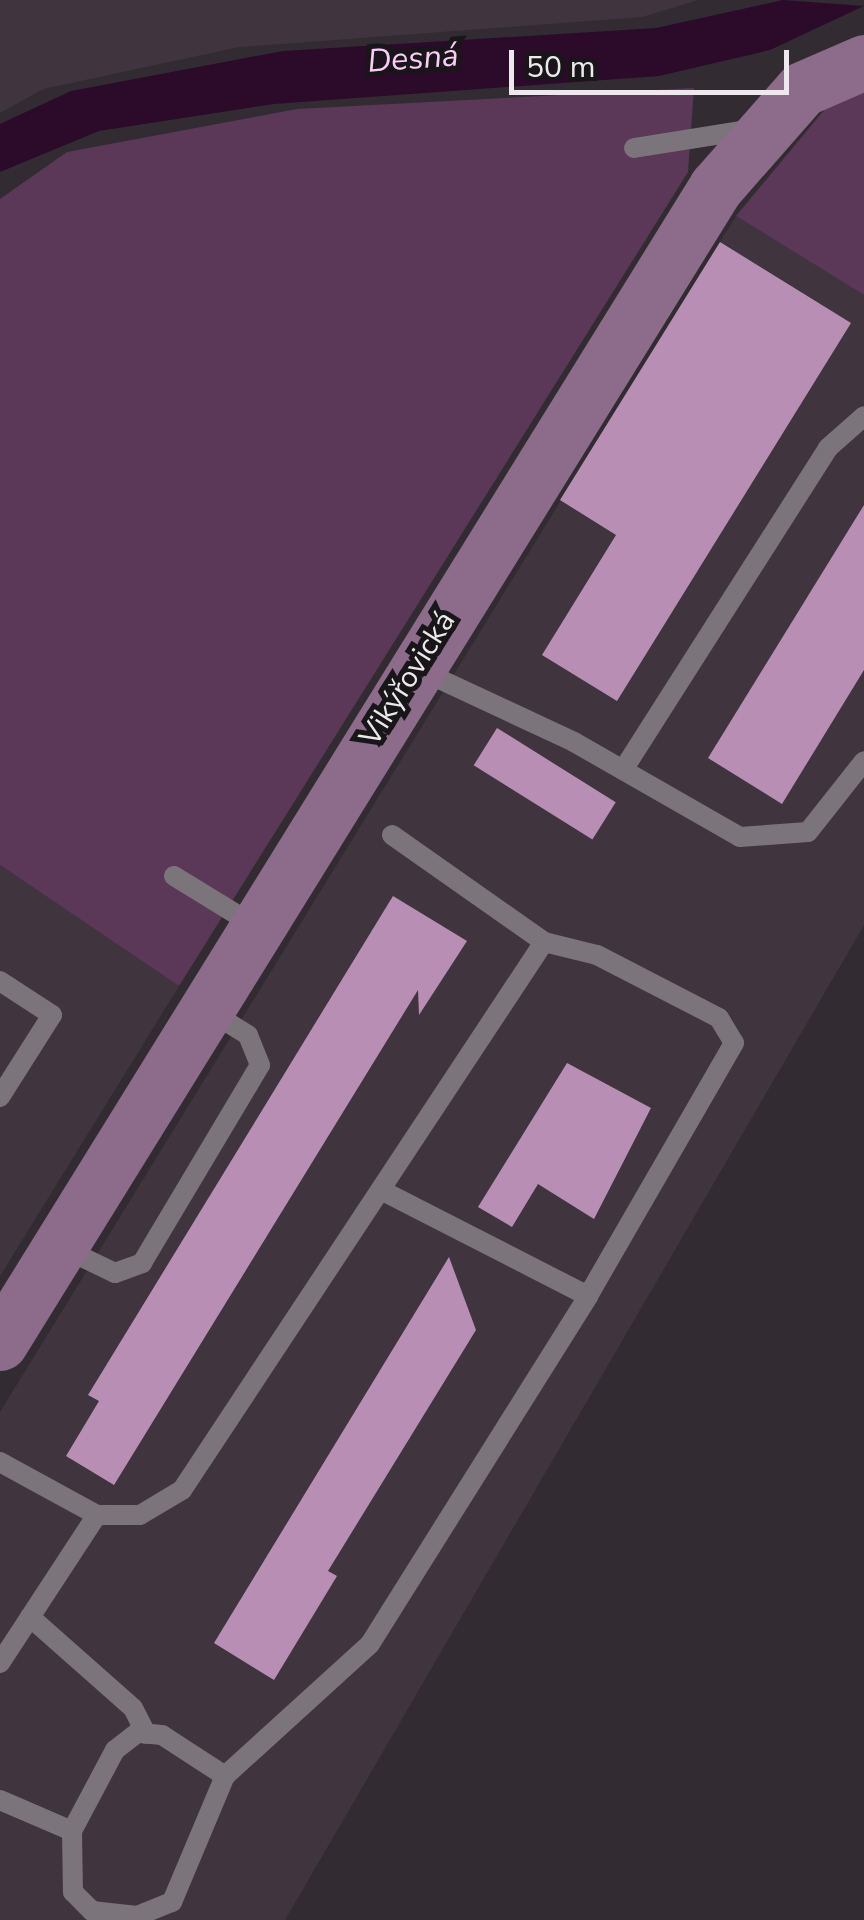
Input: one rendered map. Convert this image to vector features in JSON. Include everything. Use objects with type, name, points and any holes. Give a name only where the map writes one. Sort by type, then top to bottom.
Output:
[{"type":"street","name":"Vikýřovická","points":[[0,1342],[202,1007],[716,188],[802,89],[864,62]]},
{"type":"lane","points":[[634,148],[769,127]]},
{"type":"lane","points":[[623,770],[828,448],[864,416]]},
{"type":"lane","points":[[415,668],[623,770],[713,827],[764,840],[808,832],[864,760]]},
{"type":"lane","points":[[146,1734],[115,1750],[72,1831],[74,1892],[92,1911],[138,1916],[172,1902],[225,1776],[370,1644],[588,1296],[734,1043],[719,1018],[596,955],[544,942],[392,835]]},
{"type":"lane","points":[[174,876],[254,925]]},
{"type":"lane","points":[[0,1462],[97,1514],[140,1515],[182,1490],[544,942]]},
{"type":"lane","points":[[0,981],[52,1015],[0,1097]]},
{"type":"lane","points":[[60,1246],[131,1273],[231,1115],[260,1065],[258,1047],[202,1007]]},
{"type":"lane","points":[[381,1190],[588,1296]]},
{"type":"lane","points":[[0,1664],[97,1514]]},
{"type":"lane","points":[[30,1617],[133,1708],[146,1734],[225,1776]]},
{"type":"lane","points":[[0,1800],[72,1831]]},
{"type":"shaded area","points":[[0,0],[698,0],[642,17],[239,47],[43,89],[0,113]]},
{"type":"shaded area","points":[[694,88],[688,172],[179,986],[0,865],[0,199],[67,152],[297,109]]},
{"type":"shaded area","points":[[864,91],[864,295],[736,216],[825,109]]},
{"type":"shaded area","points":[[736,216],[864,295],[864,925],[285,1920],[0,1920],[0,1412]]},
{"type":"shaded area","points":[[0,865],[179,986],[0,1276]]},
{"type":"water","name":"Desná","points":[[783,0],[864,6],[770,50],[659,76],[274,104],[99,131],[0,172],[0,124],[71,91],[283,51],[656,28]]},
{"type":"building","points":[[720,242],[851,323],[617,701],[542,655],[616,535],[560,500]]},
{"type":"building","points":[[864,505],[864,670],[782,804],[708,758]]},
{"type":"building","points":[[497,728],[616,802],[592,840],[474,765]]},
{"type":"building","points":[[393,896],[467,941],[419,1015],[418,990],[114,1485],[66,1456],[99,1401],[88,1395]]},
{"type":"building","points":[[567,1063],[651,1108],[594,1219],[538,1184],[512,1227],[478,1207]]},
{"type":"building","points":[[449,1257],[476,1330],[328,1571],[337,1576],[274,1680],[214,1643]]}]
